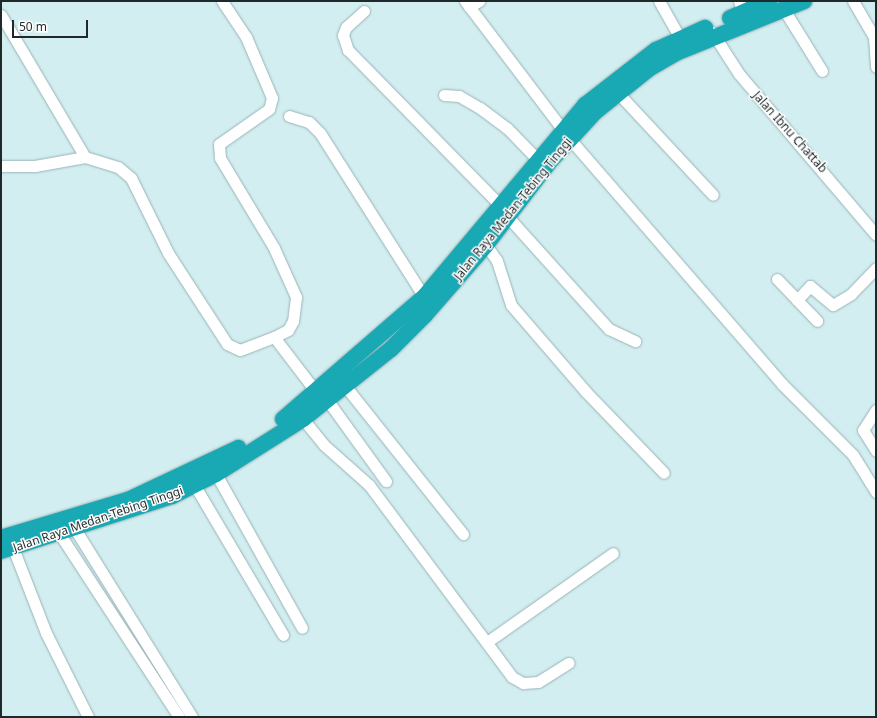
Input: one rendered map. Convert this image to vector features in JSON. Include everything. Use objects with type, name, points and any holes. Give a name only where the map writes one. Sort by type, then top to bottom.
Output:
[{"type":"highway","name":"Jalan Raya Medan-Tebing Tinggi","points":[[5,546],[128,500],[184,476],[232,452],[322,397],[346,387],[391,349],[486,246],[505,211],[537,159],[566,134],[650,68],[711,31],[741,6],[769,1]]},
{"type":"highway","name":"Jalan Raya Medan-Tebing Tinggi","points":[[5,546],[75,528],[196,486],[303,419],[322,397],[424,297],[505,211],[607,84],[680,38],[711,31],[804,1]]},
{"type":"street","points":[[1,166],[35,166],[85,158],[118,167],[131,178],[168,253],[227,344],[240,350],[288,330],[293,321],[296,297],[289,275],[218,150],[223,141],[269,109],[272,98],[246,37],[222,1]]},
{"type":"street","points":[[479,1],[467,4],[566,134],[782,384],[853,455],[876,492]]},
{"type":"street","points":[[659,1],[680,38]]},
{"type":"street","points":[[853,1],[875,37],[876,67]]},
{"type":"street","points":[[784,8],[822,71]]},
{"type":"street","points":[[364,11],[346,27],[343,35],[348,50],[505,211],[609,329],[635,341]]},
{"type":"street","points":[[1,14],[85,158]]},
{"type":"street","name":"Jalan Ibnu Chattab","points":[[711,31],[739,74],[876,234]]},
{"type":"street","points":[[618,93],[713,196]]},
{"type":"street","points":[[444,95],[459,96],[480,108],[508,128],[537,159]]},
{"type":"street","points":[[289,116],[309,122],[320,133],[424,297]]},
{"type":"street","points":[[486,246],[497,261],[511,305],[586,392],[664,473]]},
{"type":"street","points":[[797,300],[810,286],[836,304],[876,268]]},
{"type":"street","points":[[777,279],[817,321]]},
{"type":"street","points":[[274,337],[386,481]]},
{"type":"street","points":[[346,387],[463,534]]},
{"type":"street","points":[[876,410],[864,430],[876,451]]},
{"type":"street","points":[[303,419],[324,445],[369,485],[512,677],[523,683],[538,682],[569,663]]},
{"type":"street","points":[[216,474],[302,628]]},
{"type":"street","points":[[196,486],[283,635]]},
{"type":"street","points":[[75,528],[192,717]]},
{"type":"street","points":[[59,533],[179,717]]},
{"type":"street","points":[[5,546],[88,717]]},
{"type":"street","points":[[487,642],[614,553]]}]
